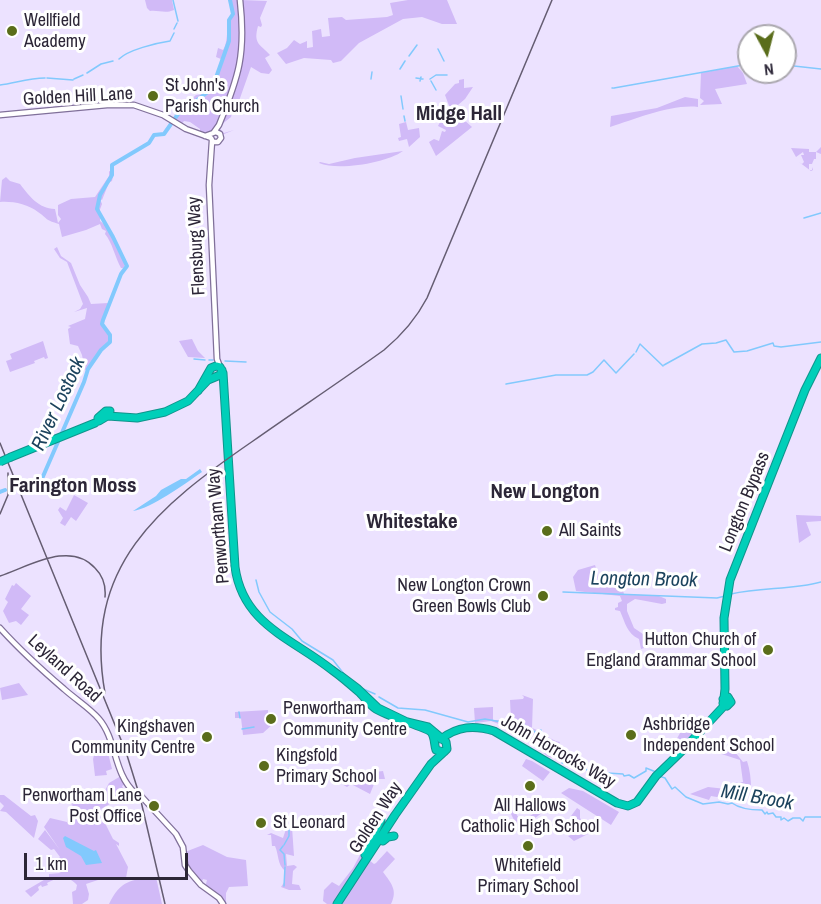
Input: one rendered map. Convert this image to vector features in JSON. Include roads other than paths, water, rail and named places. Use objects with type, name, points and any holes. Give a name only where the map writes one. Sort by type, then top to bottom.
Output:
[{"type":"highway","name":"Longton Bypass","points":[[725,701],[728,598],[735,572],[821,360]]},
{"type":"highway","points":[[0,462],[95,422],[108,414],[117,417],[141,418],[162,414],[186,402],[198,392],[212,374],[220,375],[221,368]]},
{"type":"highway","name":"Penwortham Way","points":[[221,368],[237,536],[231,544],[236,578],[242,596],[250,608],[271,628],[340,676],[377,710],[403,722],[428,729],[440,744]]},
{"type":"highway","name":"Penwortham Way","points":[[212,374],[220,385],[223,397]]},
{"type":"highway","name":"Longton Bypass","points":[[725,701],[724,606],[733,571],[761,505]]},
{"type":"highway","name":"John Horrocks Way","points":[[440,744],[453,731],[464,728],[476,727],[494,731],[616,803],[627,807],[638,804],[660,775],[705,730],[725,701]]},
{"type":"highway","name":"Golden Way","points":[[336,904],[403,802],[432,764],[440,744]]},
{"type":"highway","name":"Golden Way","points":[[336,904],[395,810],[435,756],[440,744]]},
{"type":"highway","points":[[355,873],[381,820]]},
{"type":"highway","points":[[365,863],[391,833]]},
{"type":"main road","name":"Flensburg Way","points":[[221,368],[217,360],[209,178],[213,137],[239,73],[243,40],[240,0]]},
{"type":"main road","name":"Golden Hill Lane","points":[[0,115],[134,105],[213,137]]},
{"type":"main road","name":"Flensburg Way","points":[[212,374],[216,344]]},
{"type":"main road","name":"Leyland Road","points":[[0,628],[3,636],[96,716],[105,730],[122,777],[177,835],[183,847],[185,865],[189,871],[201,885],[224,904]]},
{"type":"water","points":[[200,469],[202,472],[168,495],[133,511],[156,496],[161,490],[181,479],[186,479]]},
{"type":"water","points":[[65,836],[96,850],[102,863],[86,865],[81,856],[66,847],[63,838]]},
{"type":"waterway","points":[[173,0],[178,21]]},
{"type":"waterway","name":"River Lostock","points":[[21,487],[32,488],[41,481],[88,369],[101,350],[110,342],[110,335],[102,324],[121,274],[127,266],[97,209],[100,195],[112,175],[112,165],[149,143],[154,135],[164,134],[178,114],[212,89],[229,41],[229,20],[233,14],[230,0]]},
{"type":"waterway","points":[[174,29],[177,23]]},
{"type":"waterway","points":[[119,59],[135,50],[170,41],[174,33]]},
{"type":"waterway","points":[[409,56],[417,45]]},
{"type":"waterway","points":[[438,49],[444,61]]},
{"type":"waterway","points":[[87,73],[101,64],[113,61]]},
{"type":"waterway","points":[[400,69],[405,61]]},
{"type":"waterway","points":[[614,88],[737,66]]},
{"type":"waterway","points":[[797,66],[821,69]]},
{"type":"waterway","points":[[371,79],[372,72]]},
{"type":"waterway","points":[[74,79],[83,75]]},
{"type":"waterway","points":[[430,79],[436,75],[447,75]]},
{"type":"waterway","points":[[420,81],[421,77]]},
{"type":"waterway","points":[[0,85],[45,78]]},
{"type":"waterway","points":[[47,78],[73,80]]},
{"type":"waterway","points":[[416,78],[423,79]]},
{"type":"waterway","points":[[431,81],[436,90]]},
{"type":"waterway","points":[[401,96],[403,109]]},
{"type":"waterway","points":[[404,116],[405,121]]},
{"type":"waterway","points":[[804,218],[821,213]]},
{"type":"waterway","points":[[664,365],[702,344],[726,340],[734,352],[747,351],[773,343],[774,346],[781,347],[821,342]]},
{"type":"waterway","points":[[636,352],[640,344],[663,366]]},
{"type":"waterway","points":[[506,384],[556,375],[587,375],[604,360],[616,373],[634,354]]},
{"type":"waterway","points":[[194,359],[205,360]]},
{"type":"waterway","points":[[225,361],[246,362]]},
{"type":"waterway","name":"River Lostock","points":[[0,492],[5,490]]},
{"type":"waterway","name":"Mill Brook","points":[[256,580],[259,592],[270,612],[292,629],[302,641],[333,660],[344,674]]},
{"type":"waterway","name":"Longton Brook","points":[[731,594],[821,582]]},
{"type":"waterway","name":"Longton Brook","points":[[563,592],[717,598],[725,596]]},
{"type":"waterway","name":"Mill Brook","points":[[347,677],[355,683]]},
{"type":"waterway","name":"Mill Brook","points":[[361,688],[375,694]]},
{"type":"waterway","name":"Mill Brook","points":[[379,697],[398,708],[425,710],[468,722],[485,719],[507,723],[518,721],[535,732],[541,730],[546,743],[557,749],[563,757],[562,763],[581,766],[606,776],[607,773],[623,774],[634,778],[646,771],[646,768],[656,772]]},
{"type":"waterway","points":[[239,712],[240,718]]},
{"type":"waterway","points":[[242,729],[254,727]]},
{"type":"waterway","name":"Mill Brook","points":[[659,776],[665,778],[672,789],[675,787],[686,797],[703,804],[732,803],[742,808],[762,810],[765,814],[773,813],[776,817],[781,817],[781,820],[784,818],[788,821],[793,818],[800,818],[803,821],[805,817],[821,817]]},
{"type":"waterway","points":[[284,845],[289,836],[289,829]]},
{"type":"waterway","points":[[283,846],[280,850],[284,854],[285,865]]},
{"type":"waterway","points":[[284,886],[285,867]]},
{"type":"railway","points":[[105,693],[101,648],[105,609],[117,574],[136,543],[159,515],[219,465],[384,350],[403,332],[418,313],[427,298],[552,0]]},
{"type":"railway","points":[[0,443],[126,752],[140,797],[165,904]]},
{"type":"railway","points":[[0,514],[8,495],[8,473]]},
{"type":"railway","points":[[0,576],[49,558],[74,556],[85,560],[98,571],[103,581],[105,597]]},
{"type":"place","name":"Wellfield Academy","points":[[12,31]]},
{"type":"place","name":"St John's Parish Church","points":[[153,96]]},
{"type":"place","name":"All Saints","points":[[547,531]]},
{"type":"place","name":"New Longton Crown Green Bowls Club","points":[[543,596]]},
{"type":"place","name":"Hutton Church of England Grammar School","points":[[768,650]]},
{"type":"place","name":"Penwortham Community Centre","points":[[271,719]]},
{"type":"place","name":"Ashbridge Independent School","points":[[631,735]]},
{"type":"place","name":"Kingshaven Community Centre","points":[[207,737]]},
{"type":"place","name":"Kingsfold Primary School","points":[[264,766]]},
{"type":"place","name":"All Hallows Catholic High School","points":[[530,786]]},
{"type":"place","name":"Penwortham Lane Post Office","points":[[154,806]]},
{"type":"place","name":"St Leonard","points":[[261,823]]},
{"type":"place","name":"Whitefield Primary School","points":[[528,846]]},
{"type":"district","name":"Midge Hall","points":[[459,114]]},
{"type":"district","name":"Farington Moss","points":[[73,486]]},
{"type":"district","name":"New Longton","points":[[545,492]]},
{"type":"district","name":"Whitestake","points":[[412,522]]}]
